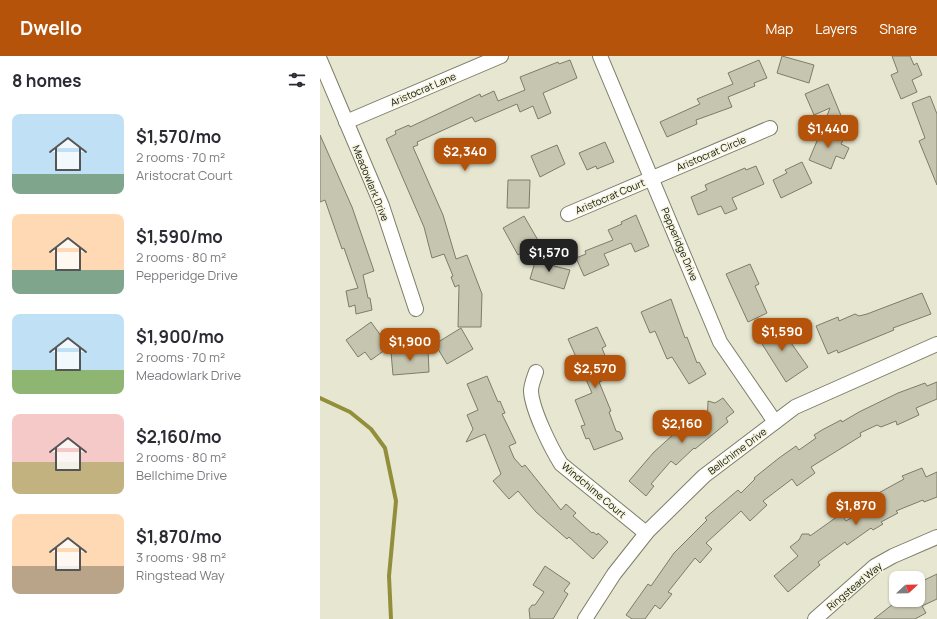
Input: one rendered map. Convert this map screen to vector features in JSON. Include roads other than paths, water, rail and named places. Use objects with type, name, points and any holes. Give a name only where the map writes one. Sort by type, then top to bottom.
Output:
[{"type":"street","name":"Aristocrat Lane","points":[[346,122],[501,56]]},
{"type":"street","name":"Pepperidge Drive","points":[[600,56],[720,342],[775,422]]},
{"type":"street","name":"Meadowlark Drive","points":[[320,60],[382,206],[416,309]]},
{"type":"street","name":"Aristocrat Circle","points":[[652,178],[770,128]]},
{"type":"street","name":"Aristocrat Court","points":[[568,214],[652,178]]},
{"type":"street","name":"Bellchime Drive","points":[[584,619],[614,574],[646,533],[704,476],[795,407],[937,344]]},
{"type":"street","name":"Windchime Court","points":[[536,372],[531,390],[534,403],[552,449],[561,464],[646,533]]},
{"type":"street","name":"Ringstead Way","points":[[815,619],[875,566],[937,536]]},
{"type":"waterway","points":[[320,398],[350,412],[371,429],[385,448],[396,501],[389,576],[391,619]]}]
